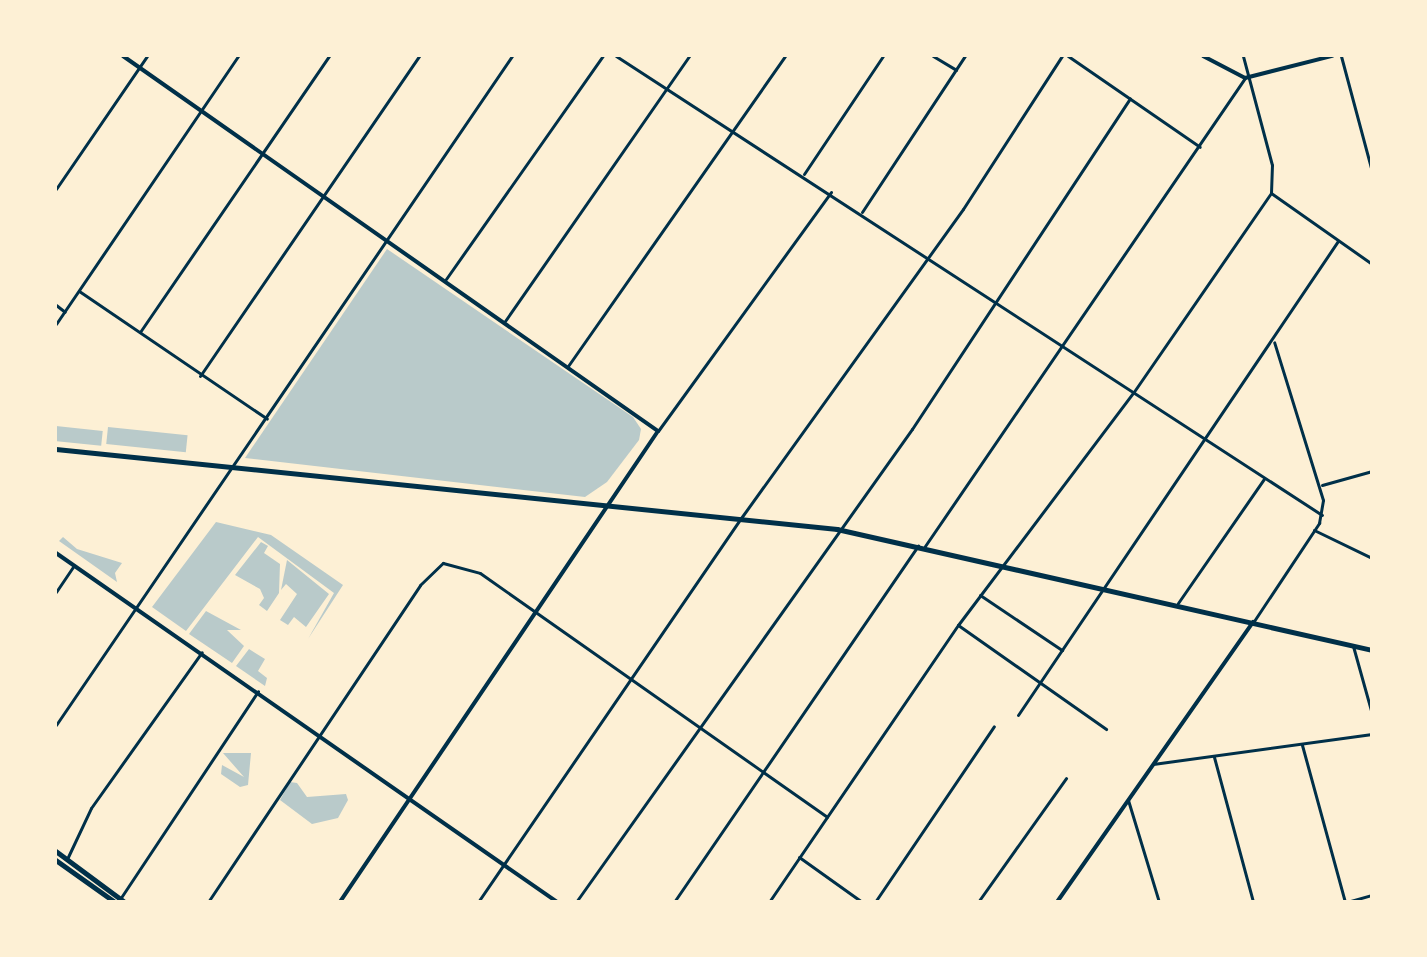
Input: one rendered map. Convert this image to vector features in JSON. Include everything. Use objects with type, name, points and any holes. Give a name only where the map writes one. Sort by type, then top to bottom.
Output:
[{"type":"main road","points":[[56,449],[605,503],[837,529],[1108,587],[1371,650]]},
{"type":"main road","points":[[56,851],[120,894],[125,902]]},
{"type":"main road","points":[[56,860],[116,902]]},
{"type":"street","points":[[123,56],[388,238],[658,430]]},
{"type":"street","points":[[56,189],[147,56]]},
{"type":"street","points":[[56,324],[238,56]]},
{"type":"street","points":[[140,332],[328,56]]},
{"type":"street","points":[[200,376],[419,56]]},
{"type":"street","points":[[56,725],[267,419],[512,56]]},
{"type":"street","points":[[446,279],[603,56]]},
{"type":"street","points":[[616,56],[804,174],[999,301],[1133,393],[1322,515]]},
{"type":"street","points":[[505,321],[689,56]]},
{"type":"street","points":[[568,366],[785,56]]},
{"type":"street","points":[[804,174],[883,56]]},
{"type":"street","points":[[933,56],[956,70]]},
{"type":"street","points":[[862,212],[965,56]]},
{"type":"street","points":[[478,902],[741,518],[929,256],[1062,56]]},
{"type":"street","points":[[1068,56],[1200,147]]},
{"type":"street","points":[[1203,56],[1247,77],[1332,56]]},
{"type":"street","points":[[769,902],[958,625],[1133,393],[1271,193],[1272,165],[1243,56]]},
{"type":"street","points":[[1341,56],[1371,172]]},
{"type":"street","points":[[925,546],[1247,77]]},
{"type":"street","points":[[576,902],[999,301],[1130,99]]},
{"type":"street","points":[[340,902],[605,503],[831,192]]},
{"type":"street","points":[[1271,193],[1371,264]]},
{"type":"street","points":[[1018,715],[1108,587],[1117,564],[1206,441],[1338,241]]},
{"type":"street","points":[[79,291],[200,376],[267,419]]},
{"type":"street","points":[[56,305],[64,312]]},
{"type":"street","points":[[1057,902],[1254,621],[1322,515],[1322,485],[1274,341]]},
{"type":"street","points":[[1322,485],[1371,471]]},
{"type":"street","points":[[1178,603],[1264,478]]},
{"type":"street","points":[[1314,530],[1371,558]]},
{"type":"street","points":[[674,902],[918,545]]},
{"type":"street","points":[[56,553],[258,691],[318,736],[557,902]]},
{"type":"street","points":[[208,902],[420,585],[443,563],[480,573],[698,729],[827,817]]},
{"type":"street","points":[[56,592],[74,565]]},
{"type":"street","points":[[980,595],[1062,650]]},
{"type":"street","points":[[958,625],[1106,729]]},
{"type":"street","points":[[1353,646],[1371,714]]},
{"type":"street","points":[[68,859],[91,808],[202,652]]},
{"type":"street","points":[[116,902],[258,691]]},
{"type":"street","points":[[875,902],[994,726]]},
{"type":"street","points":[[1154,764],[1371,734]]},
{"type":"street","points":[[1302,745],[1346,902],[1371,895]]},
{"type":"street","points":[[1214,757],[1253,902]]},
{"type":"street","points":[[978,902],[1065,778]]},
{"type":"street","points":[[1128,800],[1158,902]]},
{"type":"street","points":[[799,857],[862,902]]},
{"type":"shaded area","points":[[387,249],[633,417],[641,429],[639,440],[607,482],[585,497],[245,458]]},
{"type":"shaded area","points":[[56,426],[103,431],[101,446],[56,441]]},
{"type":"shaded area","points":[[108,427],[188,435],[186,452],[106,444]]},
{"type":"shaded area","points":[[216,522],[271,535],[343,585],[308,639],[334,593],[258,537],[186,631],[152,607]]},
{"type":"shaded area","points":[[63,537],[77,549],[122,563],[115,573],[117,582],[59,541]]},
{"type":"shaded area","points":[[261,542],[268,546],[264,553],[280,564],[279,593],[267,611],[259,605],[264,598],[260,589],[235,575]]},
{"type":"shaded area","points":[[287,560],[329,594],[306,627],[294,617],[288,625],[280,620],[297,594],[286,584],[281,590]]},
{"type":"shaded area","points":[[206,611],[241,630],[227,630],[244,646],[232,663],[189,634]]},
{"type":"shaded area","points":[[249,649],[265,659],[258,671],[267,678],[265,686],[236,666]]},
{"type":"shaded area","points":[[223,753],[251,753],[248,785],[240,787],[221,774],[222,765],[244,777]]},
{"type":"shaded area","points":[[290,782],[297,783],[307,797],[346,794],[348,800],[338,818],[312,824],[280,800]]}]
